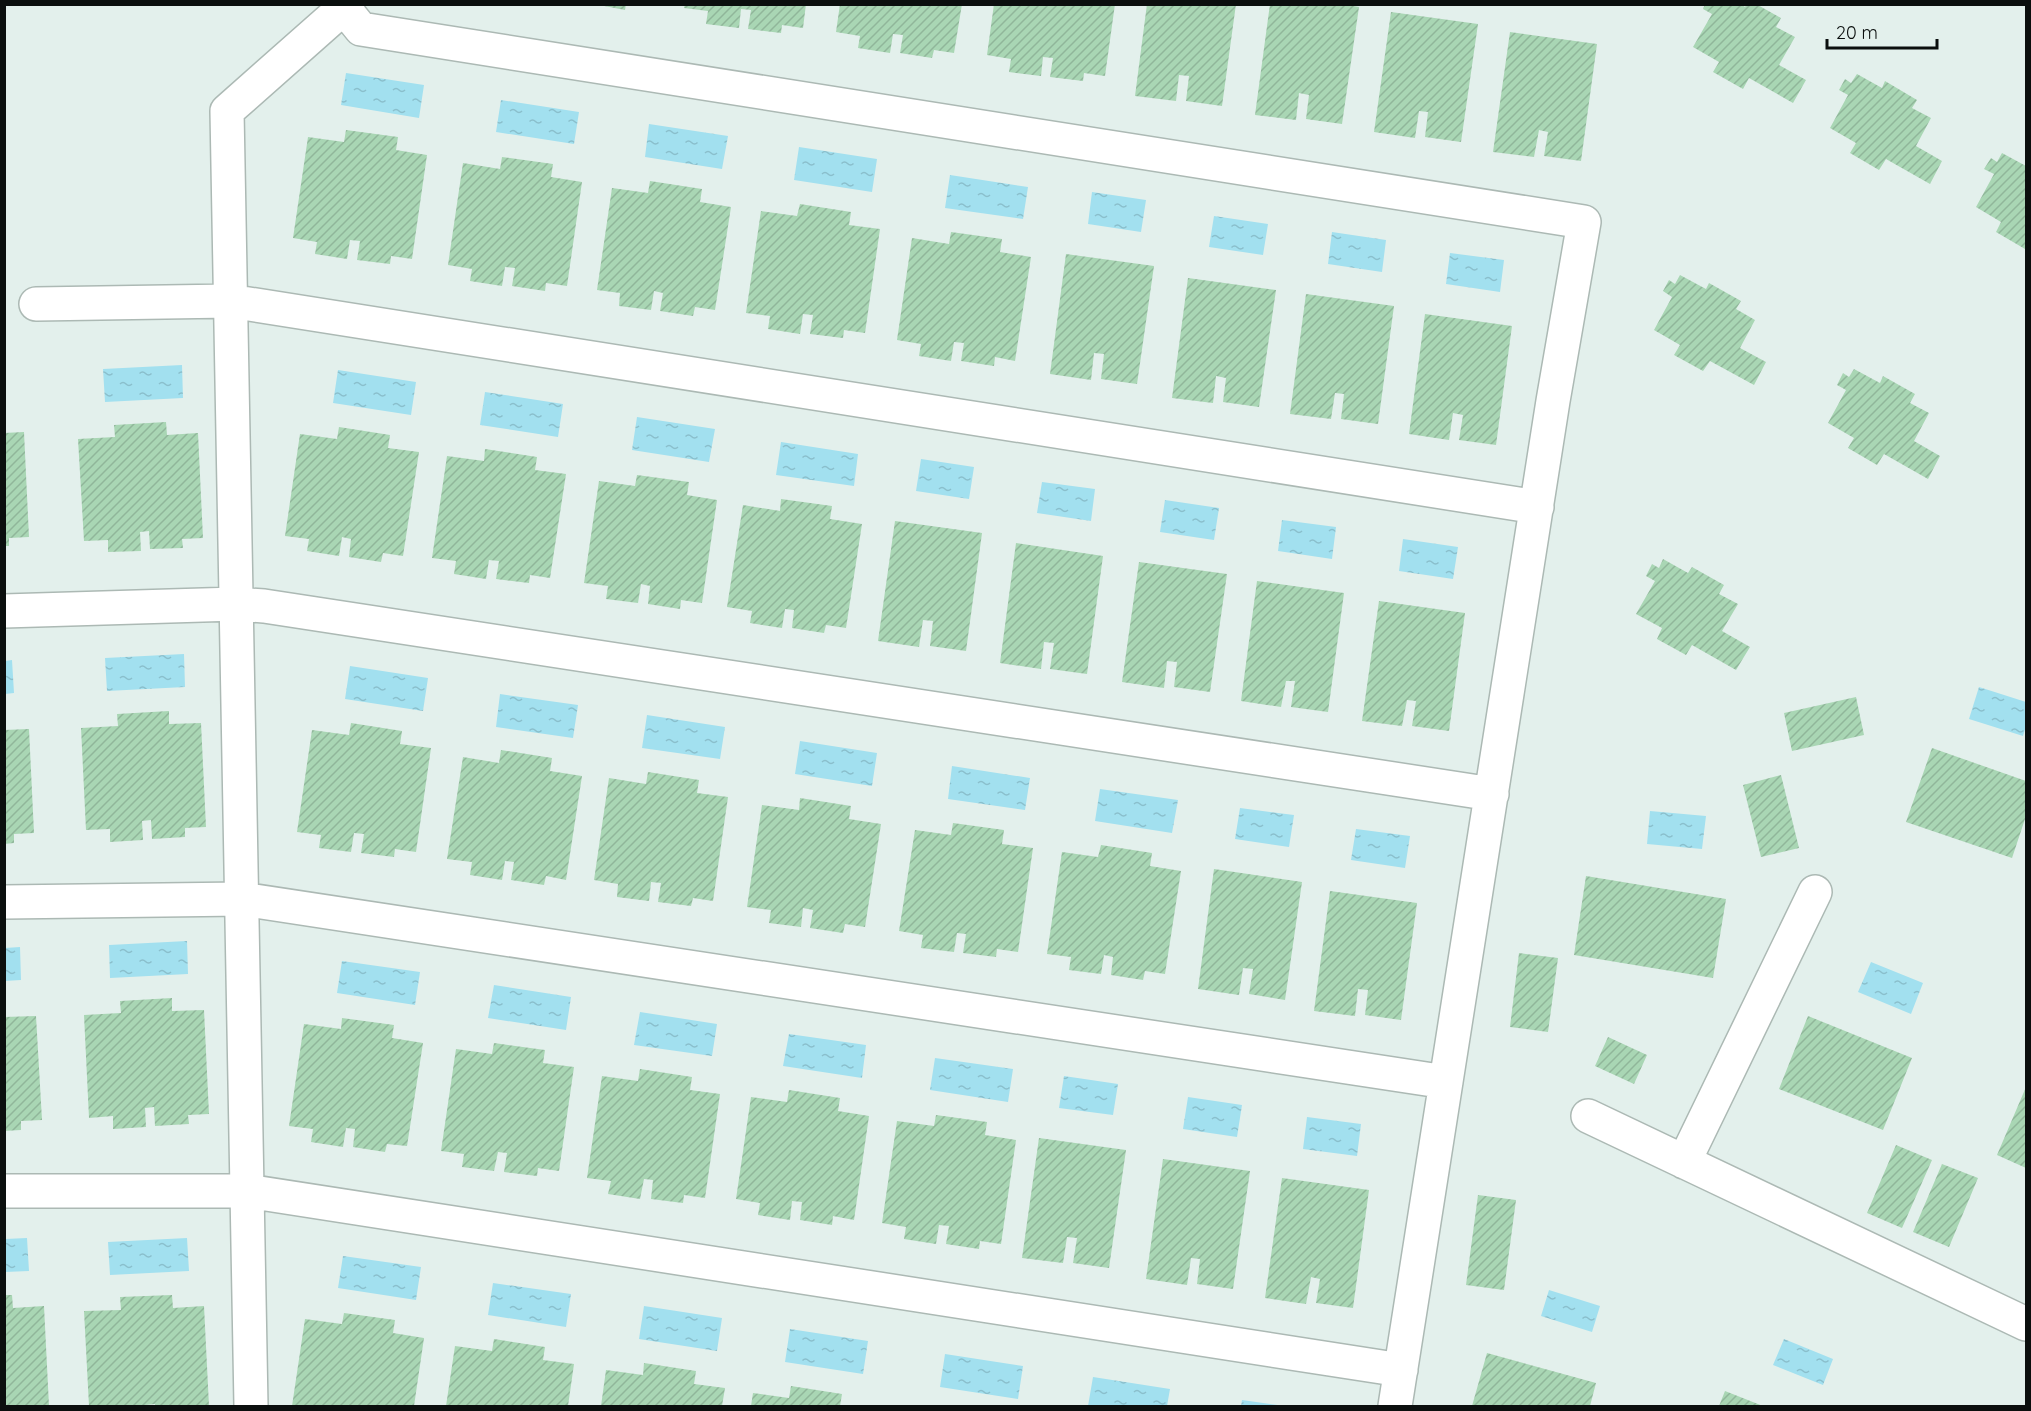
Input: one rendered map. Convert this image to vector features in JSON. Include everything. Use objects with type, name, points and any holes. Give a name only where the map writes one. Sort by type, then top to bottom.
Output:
[{"type":"street","points":[[251,1407],[227,111],[346,6],[361,29],[1584,222],[1395,1407]]},
{"type":"street","points":[[36,304],[230,301],[1537,507]]},
{"type":"street","points":[[4,611],[236,604],[264,606],[1492,794]]},
{"type":"street","points":[[1684,1162],[1815,892]]},
{"type":"street","points":[[4,902],[242,898],[1446,1082]]},
{"type":"street","points":[[1588,1116],[2026,1324]]},
{"type":"street","points":[[4,1191],[247,1191],[1401,1370]]},
{"type":"water","points":[[346,73],[424,85],[419,118],[341,105]]},
{"type":"water","points":[[501,100],[579,112],[574,144],[496,132]]},
{"type":"water","points":[[649,124],[728,136],[722,169],[645,157]]},
{"type":"water","points":[[799,147],[877,159],[872,192],[794,180]]},
{"type":"water","points":[[950,175],[1028,187],[1023,219],[945,208]]},
{"type":"water","points":[[1092,192],[1146,200],[1141,232],[1088,224]]},
{"type":"water","points":[[1214,216],[1268,224],[1263,255],[1209,247]]},
{"type":"water","points":[[1332,232],[1386,240],[1382,272],[1328,264]]},
{"type":"water","points":[[1450,253],[1504,260],[1500,292],[1446,284]]},
{"type":"water","points":[[182,365],[183,398],[105,402],[103,369]]},
{"type":"water","points":[[338,370],[416,382],[411,415],[333,403]]},
{"type":"water","points":[[485,392],[563,404],[558,437],[480,425]]},
{"type":"water","points":[[637,417],[715,429],[709,462],[632,450]]},
{"type":"water","points":[[781,442],[858,454],[854,486],[776,475]]},
{"type":"water","points":[[921,459],[974,467],[969,499],[916,491]]},
{"type":"water","points":[[1042,482],[1095,489],[1091,521],[1037,513]]},
{"type":"water","points":[[1165,500],[1219,508],[1214,540],[1160,532]]},
{"type":"water","points":[[1282,520],[1336,527],[1332,559],[1278,551]]},
{"type":"water","points":[[1403,539],[1458,547],[1453,579],[1399,571]]},
{"type":"water","points":[[184,654],[185,687],[107,691],[105,658]]},
{"type":"water","points":[[12,660],[14,693],[5,694],[5,661]]},
{"type":"water","points":[[350,666],[428,678],[423,711],[345,699]]},
{"type":"water","points":[[1979,687],[2026,702],[2026,726],[2023,736],[1969,719]]},
{"type":"water","points":[[500,694],[578,705],[573,738],[496,727]]},
{"type":"water","points":[[647,715],[725,727],[720,759],[642,748]]},
{"type":"water","points":[[800,741],[877,753],[872,786],[795,774]]},
{"type":"water","points":[[952,766],[1030,778],[1025,810],[948,799]]},
{"type":"water","points":[[1100,789],[1178,800],[1172,833],[1095,821]]},
{"type":"water","points":[[1240,808],[1294,815],[1289,847],[1235,839]]},
{"type":"water","points":[[1650,811],[1706,816],[1702,849],[1647,844]]},
{"type":"water","points":[[1356,829],[1410,836],[1405,868],[1351,860]]},
{"type":"water","points":[[187,941],[188,974],[110,978],[109,945]]},
{"type":"water","points":[[20,947],[21,980],[5,981],[5,948]]},
{"type":"water","points":[[342,961],[420,972],[415,1005],[337,993]]},
{"type":"water","points":[[1871,962],[1923,983],[1911,1014],[1858,992]]},
{"type":"water","points":[[494,985],[571,997],[566,1030],[488,1018]]},
{"type":"water","points":[[640,1012],[717,1024],[712,1056],[634,1045]]},
{"type":"water","points":[[789,1034],[866,1045],[862,1078],[783,1066]]},
{"type":"water","points":[[935,1058],[1013,1069],[1008,1102],[930,1090]]},
{"type":"water","points":[[1064,1076],[1118,1084],[1113,1115],[1059,1108]]},
{"type":"water","points":[[1188,1097],[1242,1105],[1237,1137],[1183,1129]]},
{"type":"water","points":[[1307,1117],[1361,1124],[1357,1156],[1303,1149]]},
{"type":"water","points":[[27,1238],[29,1271],[5,1272],[5,1239]]},
{"type":"water","points":[[187,1238],[189,1271],[110,1275],[108,1242]]},
{"type":"water","points":[[343,1256],[421,1267],[416,1300],[338,1288]]},
{"type":"water","points":[[493,1283],[571,1294],[566,1327],[488,1315]]},
{"type":"water","points":[[1549,1290],[1600,1306],[1592,1332],[1541,1316]]},
{"type":"water","points":[[644,1306],[722,1318],[717,1351],[639,1339]]},
{"type":"water","points":[[790,1329],[868,1341],[863,1374],[785,1362]]},
{"type":"water","points":[[1784,1339],[1833,1359],[1823,1385],[1773,1365]]},
{"type":"water","points":[[945,1354],[1023,1366],[1018,1399],[940,1387]]},
{"type":"water","points":[[1093,1377],[1170,1389],[1167,1406],[1088,1406]]},
{"type":"water","points":[[1242,1400],[1285,1406],[1241,1406]]},
{"type":"building","points":[[594,4],[626,4],[625,10]]},
{"type":"building","points":[[685,4],[806,4],[803,28],[782,25],[781,33],[748,29],[751,10],[741,9],[739,28],[706,24],[708,11],[684,8]]},
{"type":"building","points":[[840,4],[962,4],[954,53],[934,50],[932,58],[900,53],[903,35],[893,34],[890,53],[858,48],[860,36],[836,32]]},
{"type":"building","points":[[994,4],[1115,4],[1105,76],[1084,73],[1083,81],[1050,77],[1053,58],[1043,57],[1041,76],[1009,72],[1011,59],[987,55]]},
{"type":"building","points":[[1147,4],[1236,4],[1222,106],[1186,101],[1189,76],[1179,75],[1176,101],[1135,96]]},
{"type":"building","points":[[1270,4],[1343,4],[1359,7],[1342,124],[1306,119],[1309,95],[1299,93],[1296,120],[1255,115]]},
{"type":"building","points":[[1705,4],[1741,4],[1745,7],[1747,4],[1756,4],[1781,18],[1776,27],[1795,37],[1779,65],[1806,80],[1793,103],[1749,78],[1743,89],[1713,72],[1719,62],[1693,47],[1712,14],[1703,9]]},
{"type":"building","points":[[1391,12],[1478,24],[1461,142],[1425,137],[1428,112],[1419,111],[1415,138],[1374,132]]},
{"type":"building","points":[[1510,32],[1597,44],[1581,161],[1544,156],[1548,132],[1539,130],[1534,157],[1493,152]]},
{"type":"building","points":[[1857,74],[1882,88],[1885,81],[1917,100],[1912,108],[1931,118],[1916,146],[1942,161],[1930,184],[1886,159],[1879,170],[1850,153],[1856,143],[1830,128],[1848,95],[1839,90],[1845,79],[1851,83]]},
{"type":"building","points":[[346,130],[398,137],[396,150],[427,155],[412,259],[391,256],[390,264],[357,260],[360,241],[350,240],[347,259],[315,254],[317,242],[293,238],[308,137],[344,142]]},
{"type":"building","points":[[2002,153],[2026,166],[2025,249],[1996,232],[2001,222],[1976,207],[1994,174],[1984,169],[1991,158],[1997,162]]},
{"type":"building","points":[[502,157],[553,164],[551,177],[582,182],[567,286],[546,283],[545,291],[512,286],[515,268],[505,267],[502,286],[470,281],[472,269],[448,265],[463,163],[500,169]]},
{"type":"building","points":[[650,181],[702,189],[700,202],[731,207],[715,310],[695,307],[693,316],[660,311],[663,293],[654,291],[651,310],[619,306],[620,293],[597,290],[612,188],[648,193]]},
{"type":"building","points":[[800,204],[851,212],[849,225],[880,229],[865,333],[844,330],[843,338],[810,334],[813,315],[803,314],[800,334],[768,329],[770,316],[746,313],[761,211],[797,216]]},
{"type":"building","points":[[951,232],[1002,239],[1000,252],[1031,257],[1015,361],[995,357],[994,366],[961,361],[964,343],[954,342],[951,361],[919,356],[921,344],[897,340],[912,238],[949,244]]},
{"type":"building","points":[[1066,254],[1154,266],[1137,384],[1101,379],[1104,354],[1094,353],[1091,380],[1050,374]]},
{"type":"building","points":[[1680,275],[1706,289],[1709,283],[1741,301],[1736,309],[1755,320],[1740,348],[1766,362],[1754,385],[1710,361],[1703,371],[1674,355],[1680,345],[1654,330],[1672,297],[1663,291],[1669,280],[1675,284]]},
{"type":"building","points":[[1188,278],[1276,290],[1259,407],[1223,402],[1226,378],[1216,376],[1213,403],[1172,398]]},
{"type":"building","points":[[1306,294],[1394,306],[1378,424],[1341,419],[1344,394],[1335,393],[1331,419],[1290,414]]},
{"type":"building","points":[[1425,314],[1512,326],[1496,445],[1459,440],[1463,415],[1453,413],[1449,440],[1409,434]]},
{"type":"building","points":[[1854,369],[1880,383],[1883,376],[1915,394],[1910,403],[1929,413],[1914,441],[1940,456],[1928,479],[1884,454],[1877,465],[1848,448],[1854,438],[1828,423],[1846,390],[1837,385],[1843,373],[1849,377]]},
{"type":"building","points":[[166,422],[167,435],[198,433],[203,538],[182,539],[183,548],[150,549],[149,531],[140,532],[141,551],[108,552],[108,540],[84,541],[78,439],[115,437],[114,425]]},
{"type":"building","points":[[339,427],[390,435],[388,448],[419,452],[403,556],[383,553],[381,562],[349,557],[351,539],[342,537],[339,556],[307,551],[309,539],[285,536],[300,434],[337,439]]},
{"type":"building","points":[[24,432],[29,537],[9,538],[9,546],[4,546],[4,433]]},
{"type":"building","points":[[485,449],[537,457],[535,470],[566,474],[550,578],[530,575],[529,583],[496,579],[499,561],[489,560],[486,579],[454,574],[456,561],[432,558],[447,456],[484,461]]},
{"type":"building","points":[[637,475],[689,482],[687,495],[717,500],[702,603],[681,600],[680,609],[648,604],[650,586],[641,584],[638,603],[606,599],[608,586],[584,583],[599,481],[635,486]]},
{"type":"building","points":[[781,499],[832,506],[830,519],[862,524],[846,628],[826,625],[824,633],[792,628],[794,610],[785,609],[782,628],[750,623],[752,611],[727,607],[743,505],[780,511]]},
{"type":"building","points":[[895,521],[982,533],[966,651],[930,646],[933,621],[923,620],[919,647],[878,641]]},
{"type":"building","points":[[1016,543],[1103,556],[1087,674],[1050,669],[1054,643],[1044,642],[1041,669],[1000,663]]},
{"type":"building","points":[[1663,559],[1688,573],[1692,567],[1724,585],[1719,594],[1738,604],[1722,631],[1750,647],[1736,670],[1692,645],[1686,655],[1657,639],[1662,628],[1636,614],[1655,581],[1646,576],[1652,564],[1659,568]]},
{"type":"building","points":[[1139,562],[1227,574],[1210,692],[1174,687],[1177,662],[1167,661],[1164,688],[1122,682]]},
{"type":"building","points":[[1257,581],[1344,593],[1328,712],[1291,707],[1295,681],[1286,681],[1281,707],[1241,701]]},
{"type":"building","points":[[1379,601],[1465,613],[1449,731],[1412,726],[1416,701],[1407,700],[1402,726],[1362,721]]},
{"type":"building","points":[[1856,697],[1864,735],[1792,751],[1784,713]]},
{"type":"building","points":[[169,711],[169,724],[201,723],[206,827],[185,828],[185,837],[152,839],[151,820],[142,821],[143,840],[110,842],[110,829],[86,830],[81,728],[118,726],[117,714]]},
{"type":"building","points":[[351,723],[402,731],[400,744],[431,748],[416,852],[395,849],[394,857],[361,853],[364,834],[354,833],[351,852],[319,848],[321,835],[297,832],[312,730],[349,735]]},
{"type":"building","points":[[29,729],[34,833],[14,834],[14,843],[4,844],[4,730]]},
{"type":"building","points":[[1932,748],[2026,781],[2026,816],[2012,858],[1906,822]]},
{"type":"building","points":[[501,750],[552,758],[550,771],[582,776],[566,880],[546,876],[544,885],[511,880],[514,862],[505,861],[502,880],[470,875],[472,862],[447,859],[463,757],[499,763]]},
{"type":"building","points":[[648,772],[699,780],[697,793],[728,797],[713,901],[693,898],[691,906],[658,902],[661,883],[651,882],[649,901],[617,897],[618,884],[594,880],[609,778],[646,784]]},
{"type":"building","points":[[1781,775],[1799,848],[1761,857],[1743,785]]},
{"type":"building","points":[[800,798],[851,806],[849,819],[881,824],[865,927],[845,924],[843,933],[810,928],[813,910],[803,908],[801,927],[769,923],[771,910],[747,907],[762,805],[799,810]]},
{"type":"building","points":[[953,823],[1004,830],[1002,844],[1033,848],[1018,952],[997,949],[996,957],[963,953],[966,934],[957,933],[954,952],[921,948],[923,935],[899,931],[915,830],[951,835]]},
{"type":"building","points":[[1101,845],[1152,853],[1150,866],[1181,871],[1165,974],[1145,971],[1143,980],[1111,975],[1113,957],[1104,955],[1101,974],[1069,970],[1071,957],[1047,954],[1062,852],[1098,857]]},
{"type":"building","points":[[1214,869],[1302,882],[1285,1000],[1249,994],[1253,969],[1243,968],[1239,995],[1198,989]]},
{"type":"building","points":[[1586,876],[1726,899],[1713,978],[1574,955]]},
{"type":"building","points":[[1330,891],[1417,903],[1401,1020],[1365,1015],[1368,990],[1358,989],[1355,1016],[1314,1011]]},
{"type":"building","points":[[1519,953],[1558,958],[1548,1032],[1510,1027]]},
{"type":"building","points":[[172,998],[172,1011],[204,1010],[209,1114],[188,1115],[189,1124],[155,1126],[154,1107],[145,1108],[146,1127],[113,1129],[113,1116],[89,1118],[84,1015],[121,1013],[120,1001]]},
{"type":"building","points":[[36,1016],[42,1120],[21,1121],[21,1130],[4,1131],[4,1017]]},
{"type":"building","points":[[1808,1016],[1912,1058],[1883,1130],[1779,1089]]},
{"type":"building","points":[[342,1018],[394,1025],[392,1038],[423,1043],[407,1146],[387,1144],[385,1152],[353,1147],[355,1129],[346,1128],[343,1147],[311,1142],[313,1129],[289,1126],[304,1024],[341,1029]]},
{"type":"building","points":[[1608,1037],[1647,1055],[1634,1084],[1595,1066]]},
{"type":"building","points":[[494,1043],[545,1050],[543,1063],[574,1067],[559,1171],[538,1168],[537,1176],[504,1172],[507,1153],[498,1152],[494,1171],[462,1167],[464,1154],[441,1151],[456,1049],[492,1054]]},
{"type":"building","points":[[640,1069],[692,1077],[690,1090],[720,1094],[705,1198],[684,1195],[683,1203],[651,1199],[653,1180],[644,1179],[640,1199],[608,1194],[611,1181],[587,1178],[602,1076],[638,1081]]},
{"type":"building","points":[[2026,1087],[2026,1168],[1997,1155]]},
{"type":"building","points":[[789,1090],[840,1098],[838,1111],[869,1116],[854,1220],[833,1216],[832,1225],[800,1220],[802,1202],[792,1201],[790,1220],[758,1215],[760,1203],[736,1199],[751,1097],[787,1102]]},
{"type":"building","points":[[936,1115],[987,1122],[985,1135],[1016,1140],[1001,1244],[980,1241],[979,1249],[946,1244],[949,1226],[939,1225],[936,1244],[904,1239],[906,1227],[882,1223],[897,1121],[934,1126]]},
{"type":"building","points":[[1039,1138],[1126,1150],[1109,1268],[1073,1263],[1077,1238],[1067,1237],[1063,1263],[1022,1258]]},
{"type":"building","points":[[1896,1145],[1932,1160],[1902,1228],[1867,1213]]},
{"type":"building","points":[[1163,1159],[1250,1171],[1233,1289],[1197,1284],[1200,1259],[1191,1258],[1187,1285],[1146,1279]]},
{"type":"building","points":[[1942,1164],[1978,1178],[1949,1247],[1913,1232]]},
{"type":"building","points":[[1282,1178],[1369,1190],[1353,1308],[1316,1303],[1320,1279],[1311,1277],[1306,1304],[1265,1298]]},
{"type":"building","points":[[1478,1195],[1516,1200],[1504,1290],[1466,1285]]},
{"type":"building","points":[[4,1295],[12,1295],[13,1308],[44,1306],[49,1406],[4,1406]]},
{"type":"building","points":[[172,1295],[173,1308],[204,1306],[209,1406],[155,1406],[155,1404],[89,1406],[84,1311],[121,1310],[120,1297]]},
{"type":"building","points":[[344,1313],[395,1320],[393,1333],[424,1338],[414,1406],[292,1406],[305,1319],[342,1324]]},
{"type":"building","points":[[494,1339],[545,1347],[543,1360],[574,1364],[568,1406],[446,1406],[455,1346],[492,1351]]},
{"type":"building","points":[[1487,1353],[1596,1383],[1590,1406],[1472,1406]]},
{"type":"building","points":[[644,1363],[696,1371],[694,1384],[725,1388],[722,1406],[601,1406],[606,1370],[643,1375]]},
{"type":"building","points":[[791,1386],[842,1394],[840,1406],[751,1406],[753,1393],[789,1398]]},
{"type":"building","points":[[1725,1391],[1763,1406],[1719,1406]]}]
